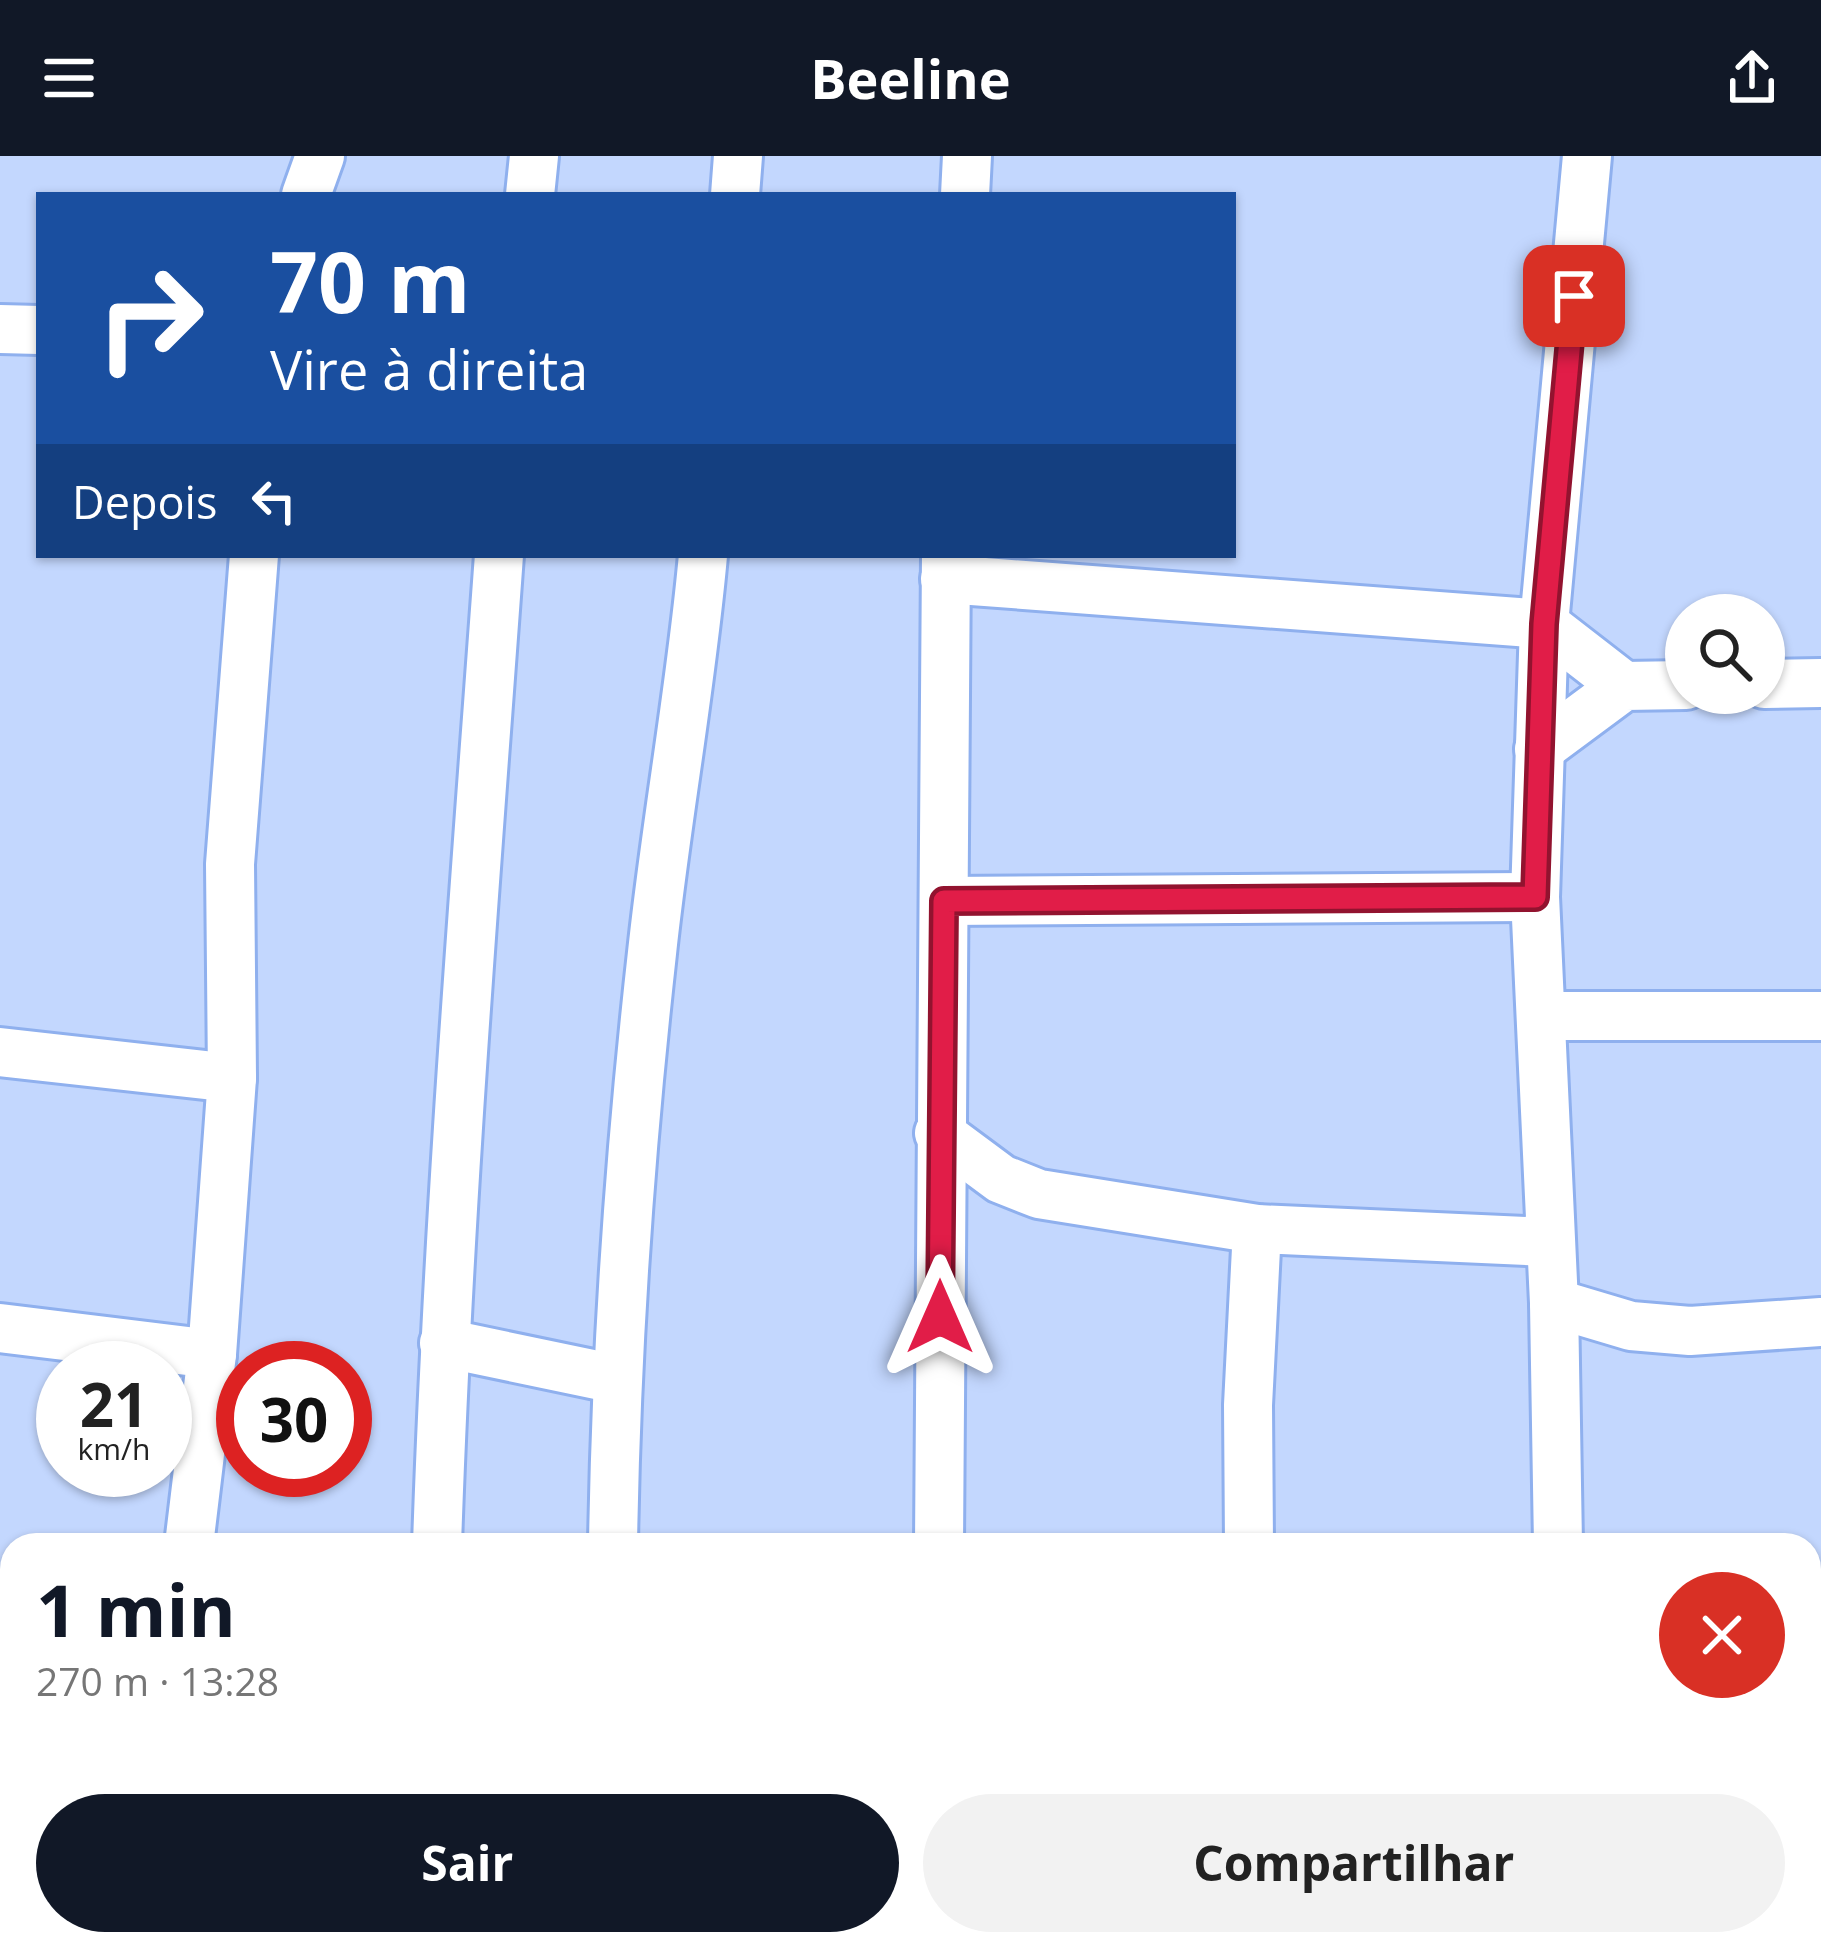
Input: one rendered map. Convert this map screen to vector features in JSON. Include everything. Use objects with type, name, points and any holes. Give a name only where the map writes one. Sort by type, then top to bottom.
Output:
[{"type":"street","points":[[308,192],[320,156]]},
{"type":"street","points":[[530,192],[534,156]]},
{"type":"street","points":[[735,192],[738,156]]},
{"type":"street","points":[[964,192],[967,156]]},
{"type":"street","points":[[1558,1533],[1554,1303],[1535,897],[1544,624],[1587,156]]},
{"type":"street","points":[[0,329],[36,330]]},
{"type":"street","points":[[190,1533],[212,1354],[232,1078],[230,864],[254,558]]},
{"type":"street","points":[[437,1533],[464,991],[499,558]]},
{"type":"street","points":[[613,1533],[616,1378],[652,952],[694,661],[704,558]]},
{"type":"street","points":[[939,1533],[946,567],[1544,624],[1624,686]]},
{"type":"street","points":[[1785,684],[1821,683]]},
{"type":"street","points":[[1539,749],[1624,686],[1665,685]]},
{"type":"street","points":[[944,901],[1535,897]]},
{"type":"street","points":[[1542,1016],[1821,1016]]},
{"type":"street","points":[[0,1052],[232,1078]]},
{"type":"street","points":[[939,1133],[1001,1179],[1039,1194],[1257,1228],[1549,1242]]},
{"type":"street","points":[[1249,1533],[1248,1405],[1257,1228]]},
{"type":"street","points":[[1554,1303],[1631,1326],[1690,1331],[1821,1322]]},
{"type":"street","points":[[0,1359],[23,1330],[212,1354]]},
{"type":"street","points":[[444,1343],[616,1378]]},
{"type":"route","points":[[940,1317],[944,901],[1535,897],[1544,624],[1574,296]]}]
